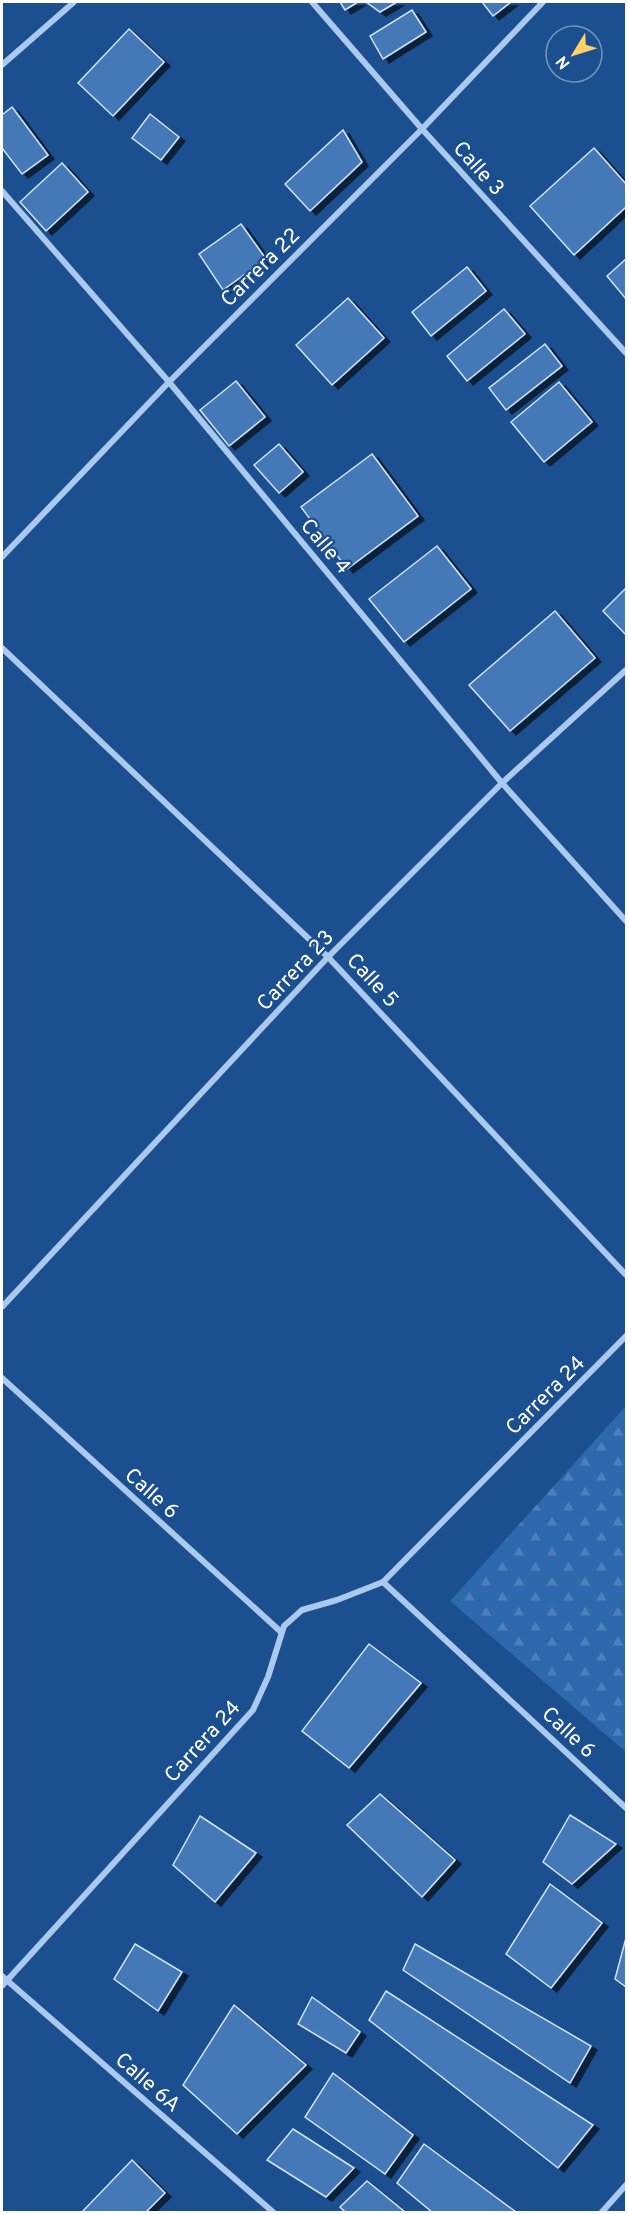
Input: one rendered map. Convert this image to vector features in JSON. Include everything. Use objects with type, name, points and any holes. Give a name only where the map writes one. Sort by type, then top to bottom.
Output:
[{"type":"street","points":[[2,65],[74,2]]},
{"type":"street","name":"Calle 3","points":[[312,2],[422,129],[625,349]]},
{"type":"street","name":"Carrera 22","points":[[2,557],[169,382],[422,129],[543,2]]},
{"type":"street","name":"Calle 4","points":[[2,191],[169,382],[502,783],[627,921]]},
{"type":"street","name":"Calle 5","points":[[2,648],[328,957],[627,1275]]},
{"type":"street","name":"Carrera 23","points":[[2,1307],[328,957],[502,783],[627,670]]},
{"type":"street","name":"Carrera 24","points":[[3,1981],[253,1710],[268,1677],[284,1626],[302,1610],[337,1600],[383,1582],[627,1335]]},
{"type":"street","name":"Calle 6","points":[[2,1378],[281,1632]]},
{"type":"street","name":"Calle 6","points":[[383,1582],[627,1808]]},
{"type":"street","name":"Calle 6A","points":[[3,1981],[273,2212]]},
{"type":"street","points":[[602,2212],[627,2185]]},
{"type":"green space","points":[[626,1406],[626,1752],[450,1601]]},
{"type":"building","points":[[340,2],[358,2],[345,10]]},
{"type":"building","points":[[366,2],[397,2],[380,12]]},
{"type":"building","points":[[482,2],[511,2],[493,16]]},
{"type":"building","points":[[412,10],[426,32],[383,59],[370,36]]},
{"type":"building","points":[[129,29],[164,62],[113,116],[78,83]]},
{"type":"building","points":[[12,107],[48,155],[22,174],[2,148],[2,115]]},
{"type":"building","points":[[150,114],[179,137],[161,160],[132,138]]},
{"type":"building","points":[[343,130],[362,162],[310,211],[285,184]]},
{"type":"building","points":[[594,148],[626,184],[626,207],[574,255],[530,206]]},
{"type":"building","points":[[62,163],[88,192],[46,231],[20,202]]},
{"type":"building","points":[[241,224],[266,259],[223,290],[199,254]]},
{"type":"building","points":[[626,259],[626,299],[607,276]]},
{"type":"building","points":[[467,267],[486,291],[431,336],[412,312]]},
{"type":"building","points":[[348,298],[384,338],[332,385],[296,345]]},
{"type":"building","points":[[504,309],[525,334],[467,381],[447,356]]},
{"type":"building","points":[[545,344],[562,366],[506,410],[489,388]]},
{"type":"building","points":[[236,381],[265,417],[229,446],[200,410]]},
{"type":"building","points":[[559,382],[592,422],[544,462],[511,422]]},
{"type":"building","points":[[279,444],[303,472],[279,493],[254,465]]},
{"type":"building","points":[[372,454],[418,516],[347,569],[301,507]]},
{"type":"building","points":[[437,546],[471,589],[404,642],[369,599]]},
{"type":"building","points":[[626,588],[626,635],[603,611]]},
{"type":"building","points":[[555,611],[595,658],[510,731],[469,685]]},
{"type":"building","points":[[369,1644],[421,1683],[349,1768],[302,1731]]},
{"type":"building","points":[[380,1794],[455,1860],[422,1897],[347,1825]]},
{"type":"building","points":[[570,1815],[616,1844],[572,1884],[543,1862]]},
{"type":"building","points":[[200,1816],[256,1853],[215,1902],[173,1865]]},
{"type":"building","points":[[550,1884],[602,1923],[551,1988],[506,1954]]},
{"type":"building","points":[[626,1938],[626,1987],[615,1979]]},
{"type":"building","points":[[135,1944],[182,1972],[158,2011],[114,1979]]},
{"type":"building","points":[[415,1944],[591,2046],[570,2083],[403,1970]]},
{"type":"building","points":[[386,1991],[593,2125],[558,2168],[369,2020]]},
{"type":"building","points":[[312,1997],[360,2032],[346,2053],[298,2024]]},
{"type":"building","points":[[234,2005],[306,2065],[237,2134],[183,2085]]},
{"type":"building","points":[[333,2073],[413,2135],[385,2174],[305,2117]]},
{"type":"building","points":[[293,2129],[354,2168],[326,2197],[267,2160]]},
{"type":"building","points":[[424,2144],[516,2212],[432,2212],[397,2183]]},
{"type":"building","points":[[132,2160],[165,2193],[146,2212],[82,2212]]},
{"type":"building","points":[[367,2181],[405,2212],[345,2212],[340,2207]]}]
